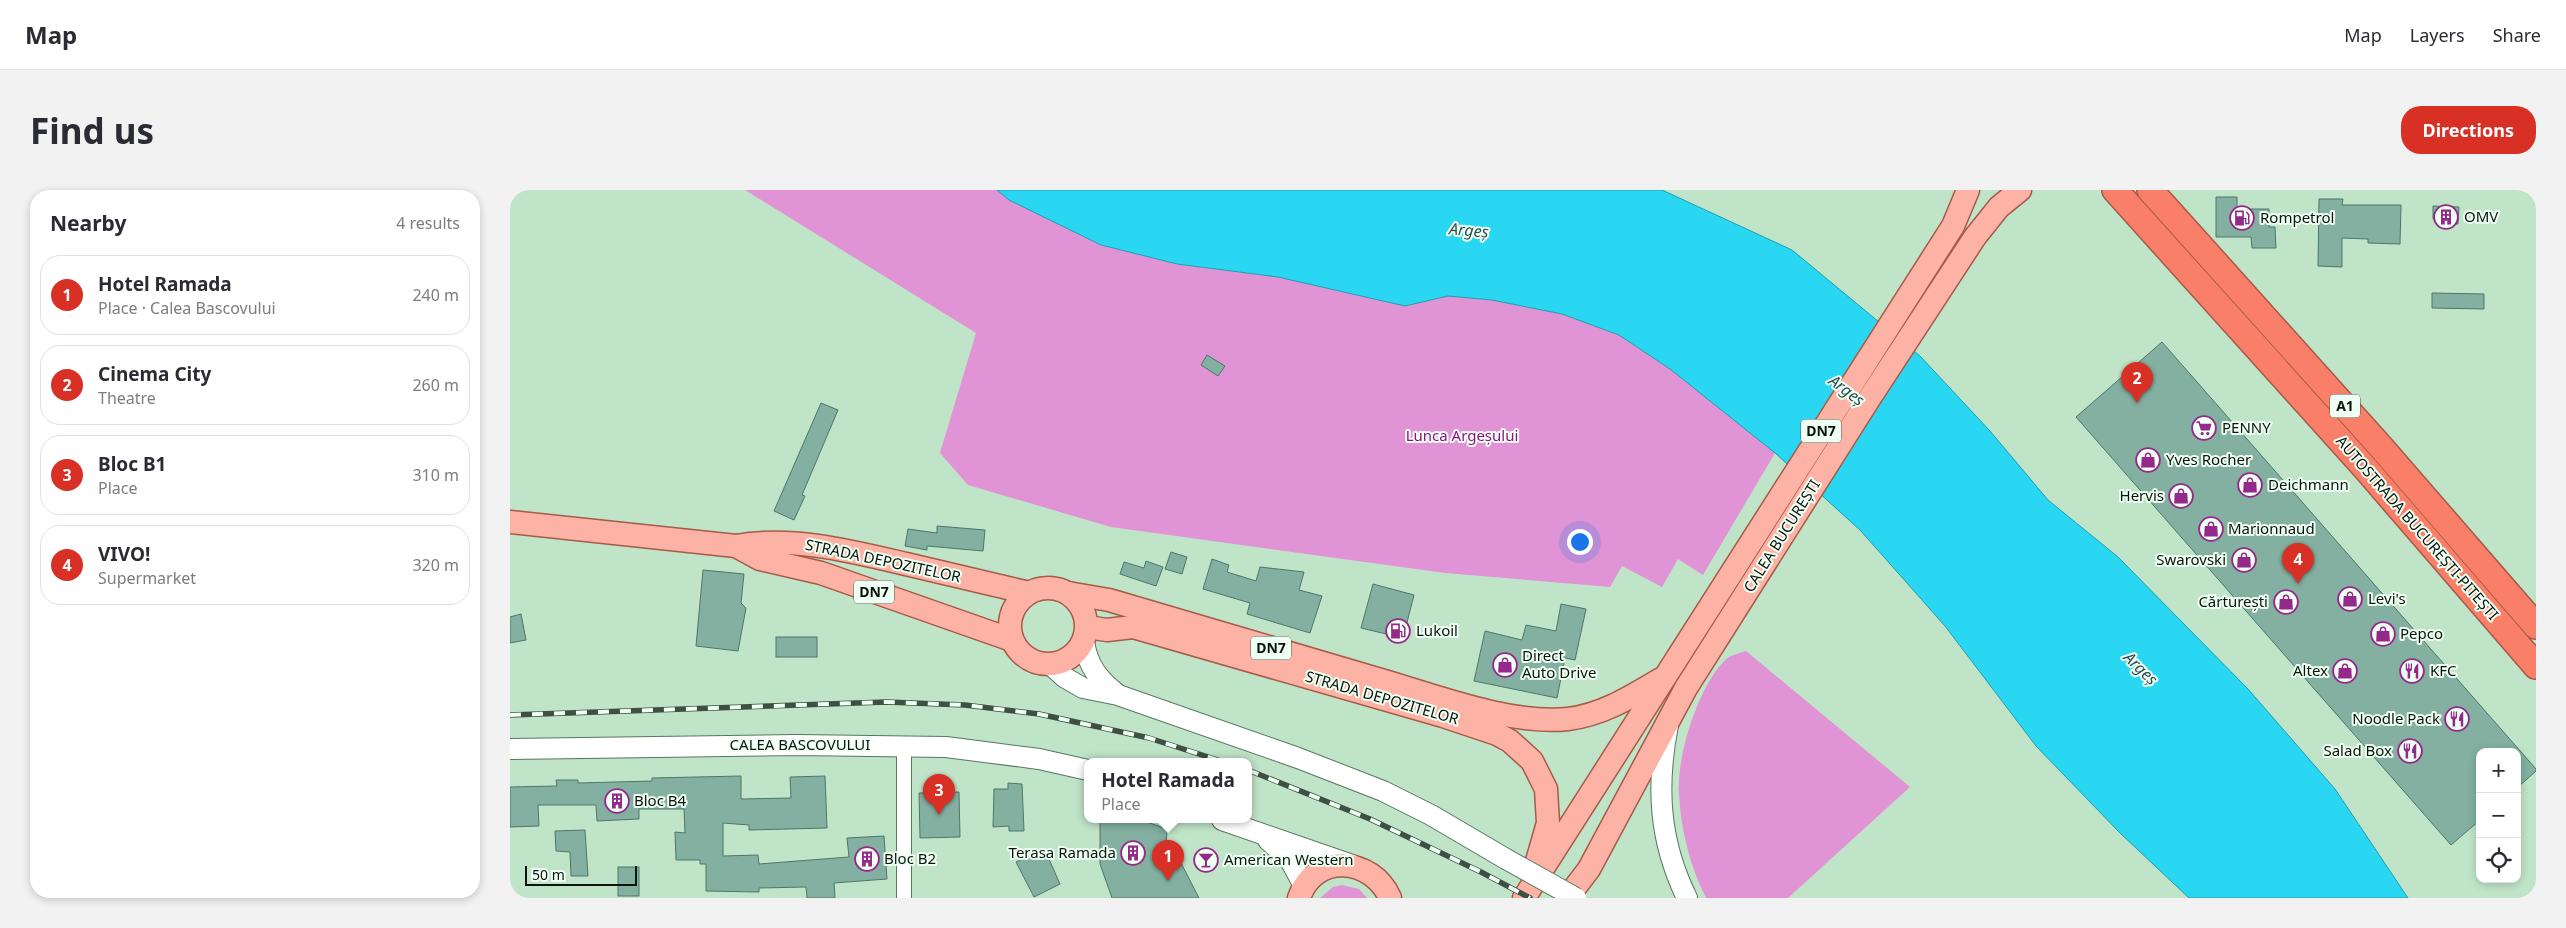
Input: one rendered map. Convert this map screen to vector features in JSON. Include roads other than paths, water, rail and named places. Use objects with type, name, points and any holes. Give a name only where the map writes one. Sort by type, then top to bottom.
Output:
[{"type":"highway","name":"AUTOSTRADA BUCUREȘTI-PITEȘTI","points":[[2115,190],[2366,469],[2536,666]]},
{"type":"highway","name":"AUTOSTRADA BUCUREȘTI-PITEȘTI","points":[[2150,190],[2380,446],[2536,626]]},
{"type":"main road","name":"CALEA BUCUREȘTI","points":[[1525,897],[1938,250],[1953,226],[1968,190]]},
{"type":"main road","name":"CALEA BUCUREȘTI","points":[[1567,898],[1589,869],[1670,718],[1725,625],[1957,262],[1986,221],[2020,190]]},
{"type":"main road","name":"STRADA DEPOZITELOR","points":[[510,522],[736,546],[763,541],[835,549],[1029,593]]},
{"type":"main road","name":"STRADA DEPOZITELOR","points":[[736,546],[760,559],[821,573],[1012,640]]},
{"type":"main road","name":"DN7","points":[[1029,593],[1048,588],[1068,593]]},
{"type":"main road","points":[[1029,593],[1020,600],[1012,614],[1010,630],[1012,640],[1018,651],[1028,659],[1039,664],[1051,665],[1071,658],[1085,634]]},
{"type":"main road","name":"STRADA DEPOZITELOR","points":[[1068,593],[1109,600],[1432,695],[1500,714],[1532,719],[1570,719],[1597,713],[1623,701],[1664,677]]},
{"type":"main road","points":[[1068,593],[1082,607],[1086,658],[1100,680],[1118,695]]},
{"type":"main road","name":"STRADA DEPOZITELOR","points":[[1085,634],[1133,627],[1443,716],[1497,734],[1510,741],[1532,761],[1546,789],[1547,799],[1546,830],[1525,897]]},
{"type":"main road","points":[[1051,665],[1075,684],[1118,695],[1298,758],[1383,791],[1431,815],[1576,898]]},
{"type":"main road","points":[[1670,718],[1661,776],[1661,804],[1665,838],[1674,871],[1687,898]]},
{"type":"main road","name":"CALEA BASCOVULUI","points":[[510,749],[904,745],[983,750],[1084,769]]},
{"type":"main road","points":[[1230,823],[1354,866],[1377,877],[1390,898]]},
{"type":"main road","points":[[1248,830],[1280,850],[1290,860],[1300,894]]},
{"type":"main road","points":[[1300,894],[1310,879],[1326,868],[1354,866]]},
{"type":"street","points":[[904,745],[904,898]]},
{"type":"water","name":"Argeș","points":[[997,190],[1662,190],[1792,250],[1920,356],[1990,431],[2048,500],[2118,557],[2248,689],[2335,789],[2408,898],[2189,898],[2120,833],[2036,746],[1945,626],[1860,530],[1775,453],[1670,369],[1619,335],[1562,314],[1492,300],[1448,296],[1405,306],[1278,277],[1177,264],[1101,245],[1009,200]]},
{"type":"railway","points":[[510,715],[886,702],[965,705],[1039,714],[1149,738],[1212,758]]},
{"type":"railway","points":[[1252,772],[1370,819],[1481,872],[1530,898]]},
{"type":"place","name":"OMV","points":[[2446,217]]},
{"type":"place","name":"Rompetrol","points":[[2242,218]]},
{"type":"place","name":"Cinema City","points":[[2137,403]]},
{"type":"place","name":"PENNY","points":[[2204,428]]},
{"type":"place","name":"Yves Rocher","points":[[2148,460]]},
{"type":"place","name":"Deichmann","points":[[2250,485]]},
{"type":"place","name":"Hervis","points":[[2181,496]]},
{"type":"place","name":"Marionnaud","points":[[2211,529]]},
{"type":"place","name":"Swarovski","points":[[2244,560]]},
{"type":"place","name":"VIVO!","points":[[2298,584]]},
{"type":"place","name":"Levi's","points":[[2350,599]]},
{"type":"place","name":"Cărturești","points":[[2286,602]]},
{"type":"place","name":"Lukoil","points":[[1398,631]]},
{"type":"place","name":"Pepco","points":[[2383,634]]},
{"type":"place","name":"Direct Auto Drive","points":[[1505,665]]},
{"type":"place","name":"Altex","points":[[2345,671]]},
{"type":"place","name":"KFC","points":[[2412,671]]},
{"type":"place","name":"Noodle Pack","points":[[2457,719]]},
{"type":"place","name":"Salad Box","points":[[2410,751]]},
{"type":"place","name":"Bloc B4","points":[[617,801]]},
{"type":"place","name":"Bloc B1","points":[[939,815]]},
{"type":"place","name":"Terasa Ramada","points":[[1133,853]]},
{"type":"place","name":"Bloc B2","points":[[867,859]]},
{"type":"place","name":"American Western","points":[[1206,860]]},
{"type":"place","name":"Hotel Ramada","points":[[1168,881]]},
{"type":"park label","name":"Lunca Argeșului","points":[[1462,436]]}]
